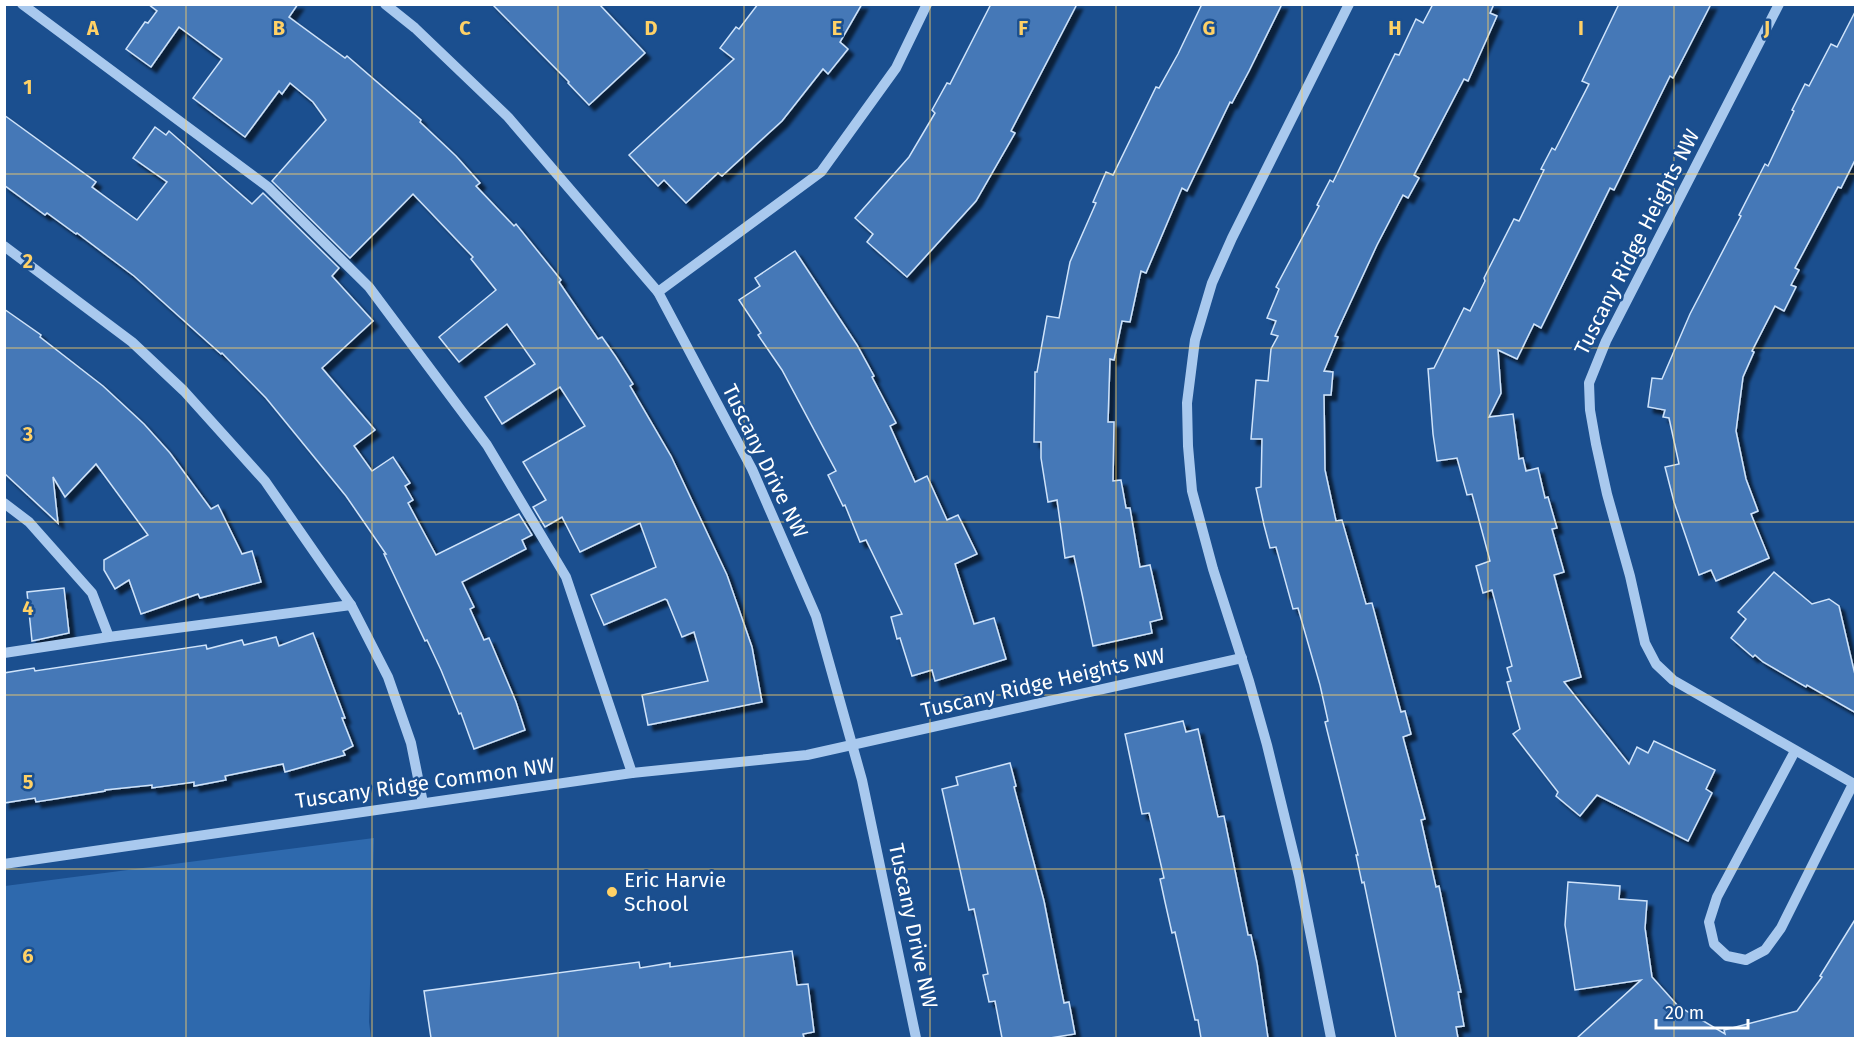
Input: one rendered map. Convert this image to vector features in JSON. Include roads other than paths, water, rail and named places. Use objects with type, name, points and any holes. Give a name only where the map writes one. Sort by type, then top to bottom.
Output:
[{"type":"street","points":[[22,4],[268,187],[369,287],[487,445],[566,577],[632,773]]},
{"type":"street","name":"Tuscany Drive NW","points":[[385,4],[415,28],[508,117],[658,292],[752,469],[816,616],[862,780],[916,1038]]},
{"type":"street","points":[[658,292],[821,172],[896,68],[927,4]]},
{"type":"street","points":[[1331,1038],[1299,876],[1267,745],[1213,569],[1192,491],[1187,403],[1195,340],[1212,283],[1232,238],[1350,4]]},
{"type":"street","name":"Tuscany Ridge Heights NW","points":[[1779,4],[1606,341],[1589,383],[1589,401],[1607,494],[1630,576],[1645,643],[1656,664],[1673,680],[1854,784]]},
{"type":"street","points":[[4,246],[132,342],[184,391],[265,481],[351,605],[388,677],[411,743],[423,803]]},
{"type":"street","points":[[4,503],[29,522],[92,593],[109,637]]},
{"type":"street","points":[[4,653],[351,605]]},
{"type":"street","name":"Tuscany Ridge Heights NW","points":[[852,746],[1242,658]]},
{"type":"street","name":"Tuscany Ridge Common NW","points":[[4,864],[632,773],[807,755],[852,746]]},
{"type":"street","points":[[1796,751],[1717,897],[1709,922],[1714,944],[1728,956],[1746,960],[1765,950],[1782,928],[1854,784]]},
{"type":"place","name":"Eric Harvie School","points":[[612,892]]}]
